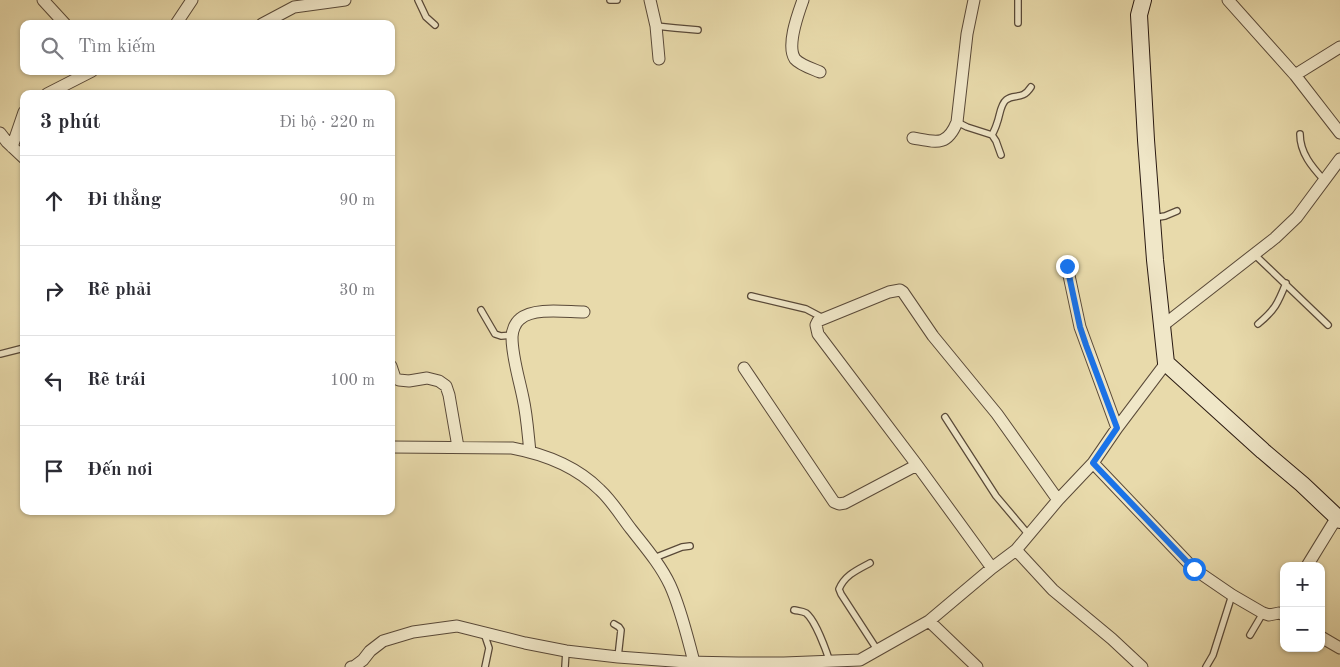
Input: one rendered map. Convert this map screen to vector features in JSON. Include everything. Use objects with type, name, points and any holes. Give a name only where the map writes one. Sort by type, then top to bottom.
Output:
[{"type":"street","points":[[43,0],[61,20]]},
{"type":"street","points":[[179,20],[192,0]]},
{"type":"street","points":[[270,20],[294,7],[345,0]]},
{"type":"street","points":[[650,0],[656,26],[659,59]]},
{"type":"street","points":[[803,0],[793,38],[792,52],[796,60],[820,72]]},
{"type":"street","points":[[913,138],[941,141],[948,139],[953,132],[957,122],[967,34],[974,0]]},
{"type":"street","points":[[1143,0],[1139,15],[1146,140],[1166,363],[1338,518],[1310,562]]},
{"type":"street","points":[[1234,1],[1340,133]]},
{"type":"street","points":[[1295,75],[1340,47]]},
{"type":"street","points":[[55,90],[84,75]]},
{"type":"street","points":[[12,147],[20,124]]},
{"type":"street","points":[[0,133],[20,154]]},
{"type":"street","points":[[1162,327],[1275,238],[1297,217],[1340,159]]},
{"type":"street","points":[[1067,266],[1080,327],[1117,428]]},
{"type":"street","points":[[992,568],[818,334],[816,325],[818,321],[890,292],[900,290],[903,292],[933,336],[997,414],[1058,500]]},
{"type":"street","points":[[530,452],[525,408],[513,349],[512,335],[515,325],[520,319],[532,313],[584,312]]},
{"type":"street","points":[[351,667],[363,660],[370,651],[383,642],[413,632],[457,626],[566,651],[689,664],[830,662],[861,664],[878,651],[929,621],[1016,550],[1058,500],[1093,463],[1166,363]]},
{"type":"street","points":[[744,368],[834,502],[839,504],[845,503],[917,465]]},
{"type":"street","points":[[395,378],[409,381],[427,378],[439,381],[446,386],[458,447]]},
{"type":"street","points":[[395,447],[512,448],[530,452],[563,464],[584,476],[601,490],[654,558],[667,579],[673,594],[689,664]]},
{"type":"street","points":[[1093,463],[1194,569],[1263,613],[1269,615],[1280,612]]},
{"type":"street","points":[[1016,550],[1053,590],[1112,638],[1142,667]]},
{"type":"street","points":[[929,621],[977,667]]},
{"type":"street","points":[[1325,639],[1340,648]]},
{"type":"lane","points":[[418,0],[426,17],[435,25]]},
{"type":"lane","points":[[610,0],[616,0]]},
{"type":"lane","points":[[1018,0],[1018,23]]},
{"type":"lane","points":[[656,26],[698,30]]},
{"type":"lane","points":[[992,134],[1004,102],[1010,98],[1022,96],[1031,87]]},
{"type":"lane","points":[[957,122],[992,134],[1001,155]]},
{"type":"lane","points":[[1300,134],[1301,148],[1314,170],[1324,180]]},
{"type":"lane","points":[[1153,218],[1178,211]]},
{"type":"lane","points":[[1255,255],[1328,325]]},
{"type":"lane","points":[[1258,324],[1278,302],[1286,283]]},
{"type":"lane","points":[[751,296],[806,309],[823,318]]},
{"type":"lane","points":[[481,310],[495,334],[501,336],[512,335]]},
{"type":"lane","points":[[0,354],[20,349]]},
{"type":"lane","points":[[946,417],[996,496],[1028,535]]},
{"type":"lane","points":[[654,558],[682,547],[690,546]]},
{"type":"lane","points":[[870,563],[851,573],[840,589],[841,594],[878,651]]},
{"type":"lane","points":[[1206,667],[1213,655],[1232,595]]},
{"type":"lane","points":[[794,610],[807,614],[830,662]]},
{"type":"lane","points":[[1250,635],[1263,613]]},
{"type":"lane","points":[[614,624],[620,627],[621,630],[618,657]]},
{"type":"lane","points":[[484,633],[489,648],[485,667]]},
{"type":"lane","points":[[565,667],[566,651]]},
{"type":"route","points":[[1067,266],[1080,327],[1117,428],[1093,463],[1194,569]]}]
